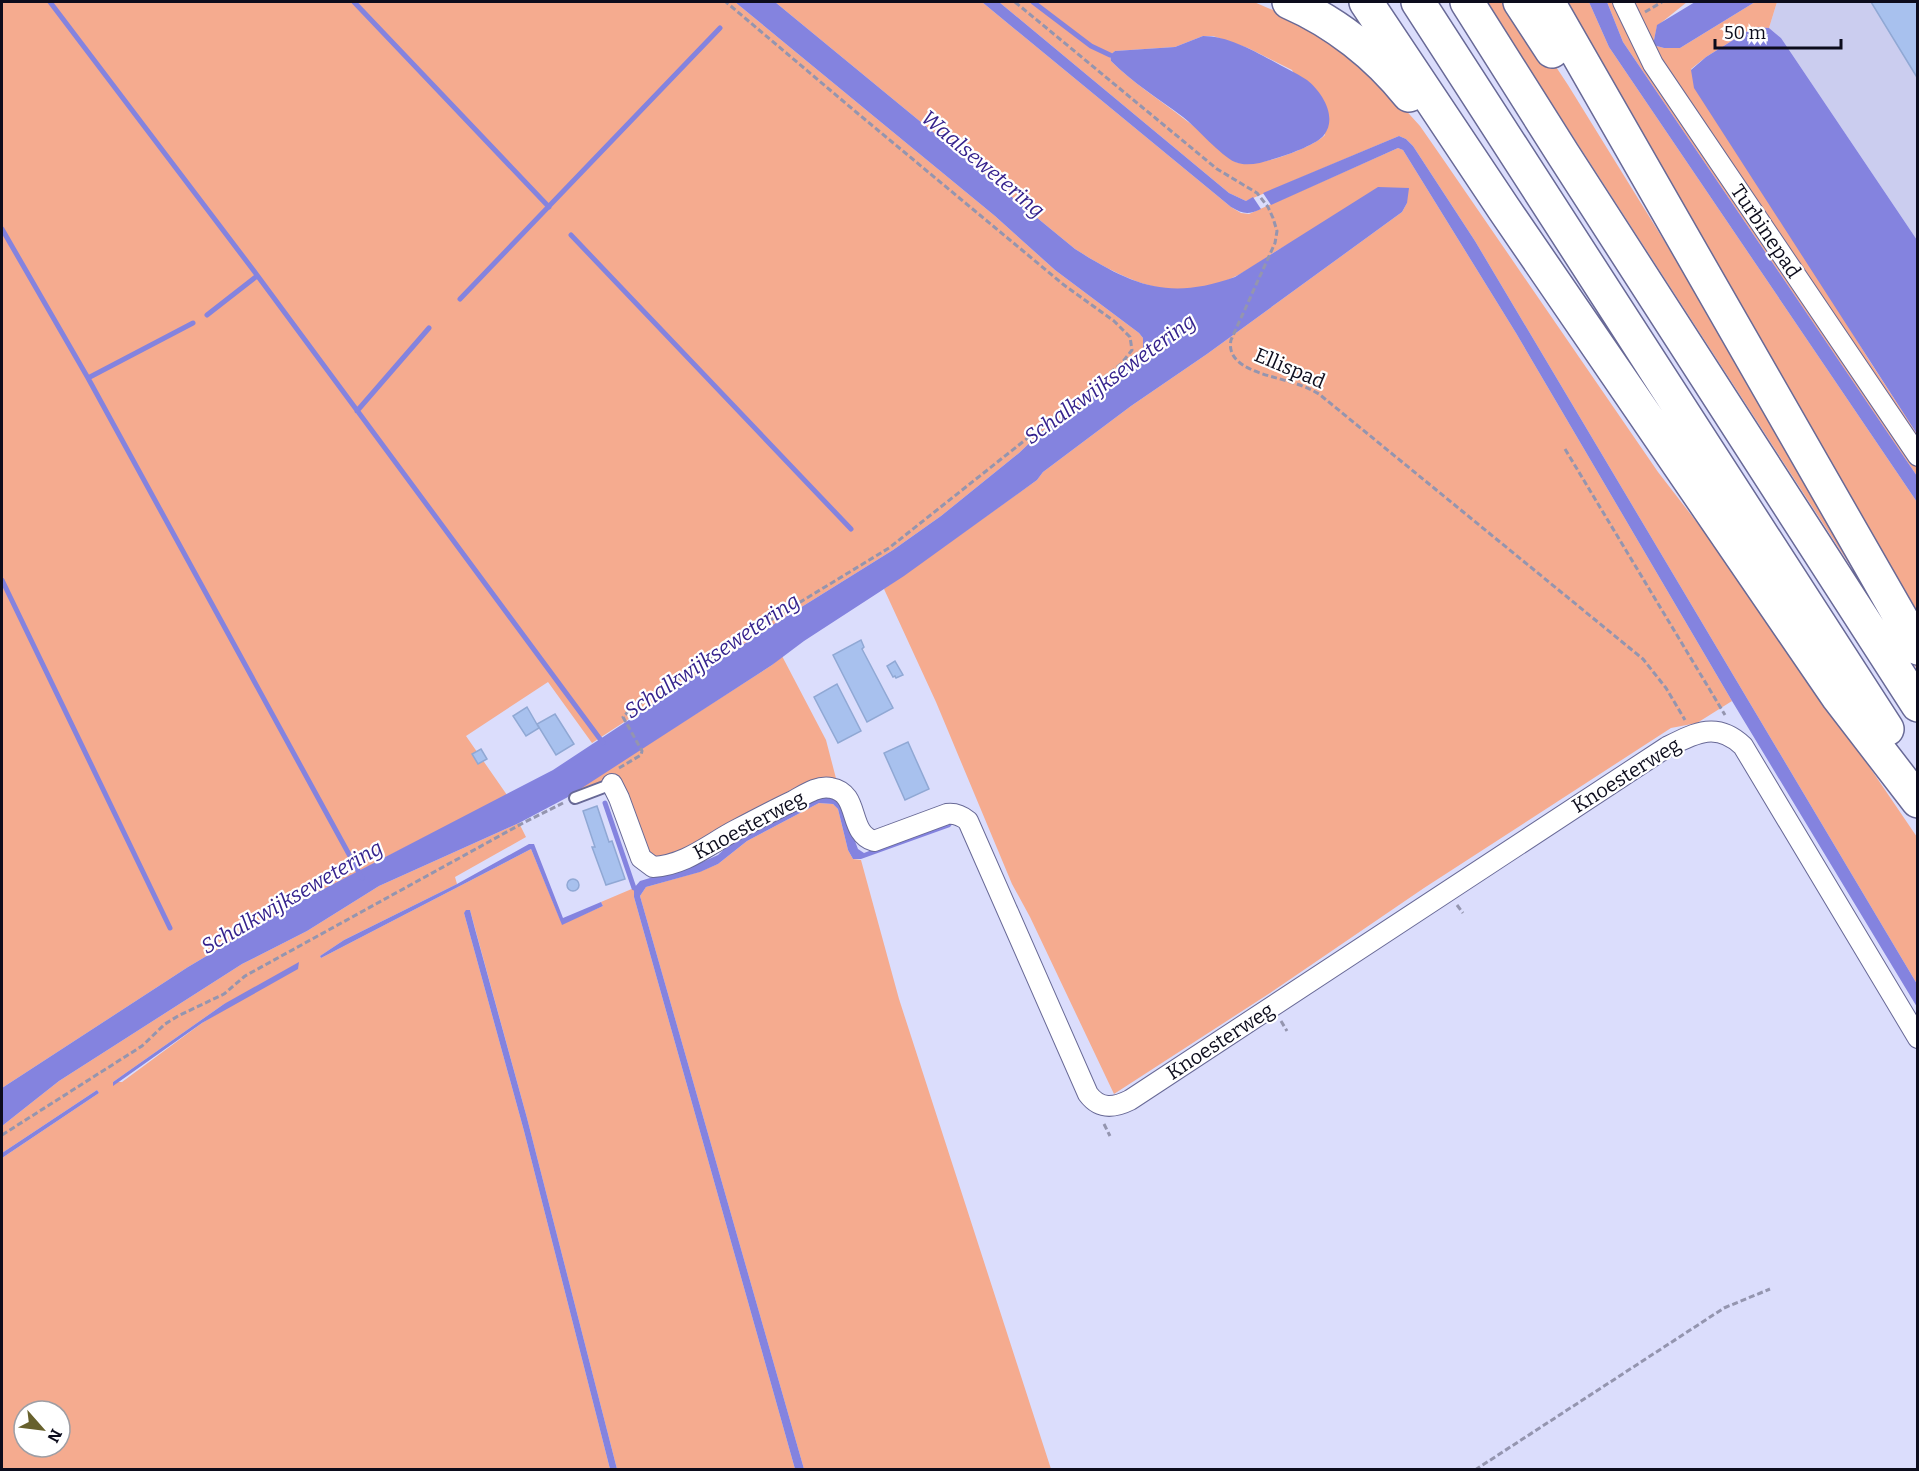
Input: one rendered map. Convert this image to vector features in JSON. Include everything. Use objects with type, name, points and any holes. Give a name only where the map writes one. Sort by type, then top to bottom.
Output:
[{"type":"highway","points":[[1288,2],[1306,9],[1352,39],[1392,74],[1504,209]]},
{"type":"highway","points":[[1366,2],[1504,209],[1831,688],[1917,801]]},
{"type":"highway","points":[[1418,2],[1917,777]]},
{"type":"highway","points":[[1467,2],[1917,705]]},
{"type":"highway","points":[[1520,2],[1623,163],[1702,272]]},
{"type":"highway","points":[[1548,2],[1917,648]]},
{"type":"street","name":"Turbinepad","points":[[1623,2],[1653,64],[1917,456]]},
{"type":"street","name":"Knoesterweg","points":[[612,784],[641,858],[653,867],[667,866],[686,859],[734,831],[808,793],[826,787],[845,794],[852,805],[859,831],[866,838],[874,841],[947,814],[956,814],[969,821],[1088,1094],[1098,1105],[1110,1107],[1130,1100],[1667,747],[1706,731],[1720,732],[1732,736],[1743,746],[1917,1038]]},
{"type":"lane","points":[[575,798],[612,784]]},
{"type":"path","points":[[612,784],[612,773],[641,755],[642,751],[624,721],[623,717],[630,710],[756,629],[889,548],[1095,384],[1132,350],[1130,337],[1114,321],[1064,285],[726,2]]},
{"type":"path","name":"Ellispad","points":[[1015,2],[1217,170],[1257,193],[1268,207],[1277,231],[1274,247],[1231,340],[1231,352],[1240,363],[1319,393],[1643,659],[1666,688],[1693,735]]},
{"type":"path","points":[[1565,449],[1725,715]]},
{"type":"path","points":[[2,1135],[142,1046],[165,1024],[224,994],[245,976],[523,823],[575,798]]},
{"type":"path","points":[[1475,1470],[1724,1308],[1770,1289]]},
{"type":"shaded area","points":[[2,2],[735,2],[995,216],[1055,270],[1139,333],[1143,338],[1144,356],[1040,433],[1019,453],[941,516],[893,550],[592,743],[548,682],[466,736],[507,795],[291,906],[188,967],[2,1088]]},
{"type":"shaded area","points":[[735,2],[775,2],[1075,249],[1115,272],[1151,286],[1190,288],[1235,277],[1378,187],[1409,188],[1407,203],[1402,212],[1207,354],[1131,406],[1043,472],[1037,480],[904,576],[804,641],[772,665],[568,797],[519,823],[379,886],[307,931],[242,964],[59,1081],[2,1126],[2,1088],[188,967],[291,906],[553,770],[779,621],[893,550],[941,516],[1019,453],[1040,433],[1143,356],[1143,338],[1139,333],[1055,270],[995,216]]},
{"type":"shaded area","points":[[775,2],[982,2],[1241,213],[1249,214],[1398,148],[1403,150],[1516,333],[1732,701],[1697,723],[1671,728],[1424,888],[1270,993],[1114,1094],[1012,884],[936,702],[884,589],[1037,480],[1043,472],[1131,406],[1207,354],[1402,212],[1407,203],[1290,244],[1241,274],[1212,285],[1191,289],[1171,289],[1132,280],[1075,249]]},
{"type":"shaded area","points":[[982,2],[999,2],[1229,193],[1246,201],[1253,197],[1261,209],[1246,213],[1231,207]]},
{"type":"shaded area","points":[[999,2],[1254,2],[1294,19],[1343,51],[1392,95],[1420,126],[1658,472],[1750,591],[1917,837],[1917,984],[1475,241],[1413,146],[1399,136],[1246,201],[1229,193]],"holes":[[[1203,36],[1213,36],[1248,48],[1292,70],[1325,135],[1308,146],[1269,160],[1244,164],[1236,162],[1111,61],[1110,55],[1115,51],[1175,47]]]},
{"type":"shaded area","points":[[1486,2],[1513,2],[1568,85],[1681,268],[1764,411],[1917,663],[1917,669]]},
{"type":"shaded area","points":[[1563,2],[1589,2],[1609,47],[1917,502],[1917,618]]},
{"type":"shaded area","points":[[1589,2],[1607,2],[1623,42],[1917,476],[1917,502],[1609,47]]},
{"type":"shaded area","points":[[1607,2],[1687,2],[1657,26],[1653,45],[1680,48],[1755,2],[1777,2],[1769,28],[1754,27],[1691,69],[1869,360],[1917,434],[1917,476],[1623,42]]},
{"type":"shaded area","points":[[1695,2],[1755,2],[1680,48],[1653,45],[1657,25]]},
{"type":"shaded area","points":[[1777,2],[1917,2],[1917,240],[1781,38],[1769,28]]},
{"type":"shaded area","points":[[1754,27],[1769,28],[1781,38],[1917,240],[1917,434],[1694,88],[1691,70],[1706,57]]},
{"type":"shaded area","points":[[1203,36],[1221,38],[1238,44],[1307,80],[1323,98],[1329,113],[1328,128],[1324,135],[1311,145],[1280,157],[1252,164],[1240,164],[1229,159],[1183,117],[1137,84],[1111,61],[1110,55],[1115,51],[1175,47]]},
{"type":"shaded area","points":[[1399,136],[1413,146],[1475,241],[1917,984],[1917,1007],[1732,701],[1516,333],[1403,150],[1398,148],[1271,205],[1263,193]]},
{"type":"shaded area","points":[[782,656],[826,740],[838,786],[665,864],[645,852],[615,774],[585,790],[580,788],[772,665]]},
{"type":"shaded area","points":[[818,796],[838,797],[858,849],[864,853],[950,820],[954,822],[950,827],[861,859],[853,859],[848,850],[838,809],[833,804],[819,803],[747,841],[718,864],[700,872],[646,887],[640,896],[804,1469],[795,1469],[634,897],[634,888],[640,881],[700,863],[718,855],[738,836]]},
{"type":"shaded area","points":[[819,803],[833,804],[838,809],[848,850],[853,859],[861,860],[899,999],[1051,1469],[804,1469],[640,896],[646,887],[699,872],[718,864],[747,841]]},
{"type":"shaded area","points":[[519,823],[526,837],[455,877],[457,884],[344,940],[320,956],[321,958],[531,849],[562,924],[603,906],[601,902],[634,888],[634,897],[795,1469],[617,1469],[527,1118],[470,910],[464,913],[524,1131],[610,1469],[2,1469],[2,1158],[99,1093],[97,1090],[2,1153],[2,1126],[59,1081],[242,964],[307,931],[379,886]],"holes":[[[240,1000],[202,1023],[122,1082],[113,1082],[224,1004]]]},
{"type":"shaded area","points":[[529,844],[534,844],[563,918],[601,902],[603,906],[562,925],[531,849],[321,958],[320,956],[344,940],[457,884]]},
{"type":"shaded area","points":[[470,910],[527,1118],[617,1469],[610,1469],[524,1131],[464,913]]},
{"type":"shaded area","points":[[299,962],[298,969],[202,1023],[113,1086],[113,1082],[224,1004]]},
{"type":"shaded area","points":[[97,1090],[99,1093],[2,1158],[2,1153]]},
{"type":"building","points":[[1871,2],[1918,2],[1918,79]]},
{"type":"building","points":[[861,640],[864,647],[862,649],[893,708],[867,722],[833,655]]},
{"type":"building","points":[[895,661],[903,675],[896,678],[887,666]]},
{"type":"building","points":[[837,684],[861,731],[838,743],[814,697]]},
{"type":"building","points":[[527,707],[539,728],[526,736],[513,716]]},
{"type":"building","points":[[555,714],[574,744],[556,755],[537,724]]},
{"type":"building","points":[[908,742],[929,789],[905,800],[884,753]]},
{"type":"building","points":[[481,749],[487,759],[478,764],[472,754]]},
{"type":"building","points":[[597,806],[625,879],[606,885],[592,847],[595,847],[583,811]]},
{"type":"building","points":[[575,879],[578,880],[578,890],[571,891],[568,890],[567,883],[568,880]]},
{"type":"waterway","points":[[50,2],[254,271],[603,743]]},
{"type":"waterway","points":[[354,2],[549,207]]},
{"type":"waterway","points":[[1033,2],[1091,46],[1110,55]]},
{"type":"waterway","points":[[460,299],[720,28]]},
{"type":"waterway","name":"Schalkwijksewetering","points":[[2,229],[88,378],[362,878]]},
{"type":"waterway","points":[[571,235],[851,529]]},
{"type":"waterway","points":[[207,315],[257,276]]},
{"type":"waterway","points":[[88,378],[193,323]]},
{"type":"waterway","points":[[357,411],[429,328]]},
{"type":"waterway","points":[[2,580],[170,928]]},
{"type":"waterway","points":[[605,803],[634,888]]},
{"type":"water label","name":"Waalsewetering","points":[[983,164]]}]
